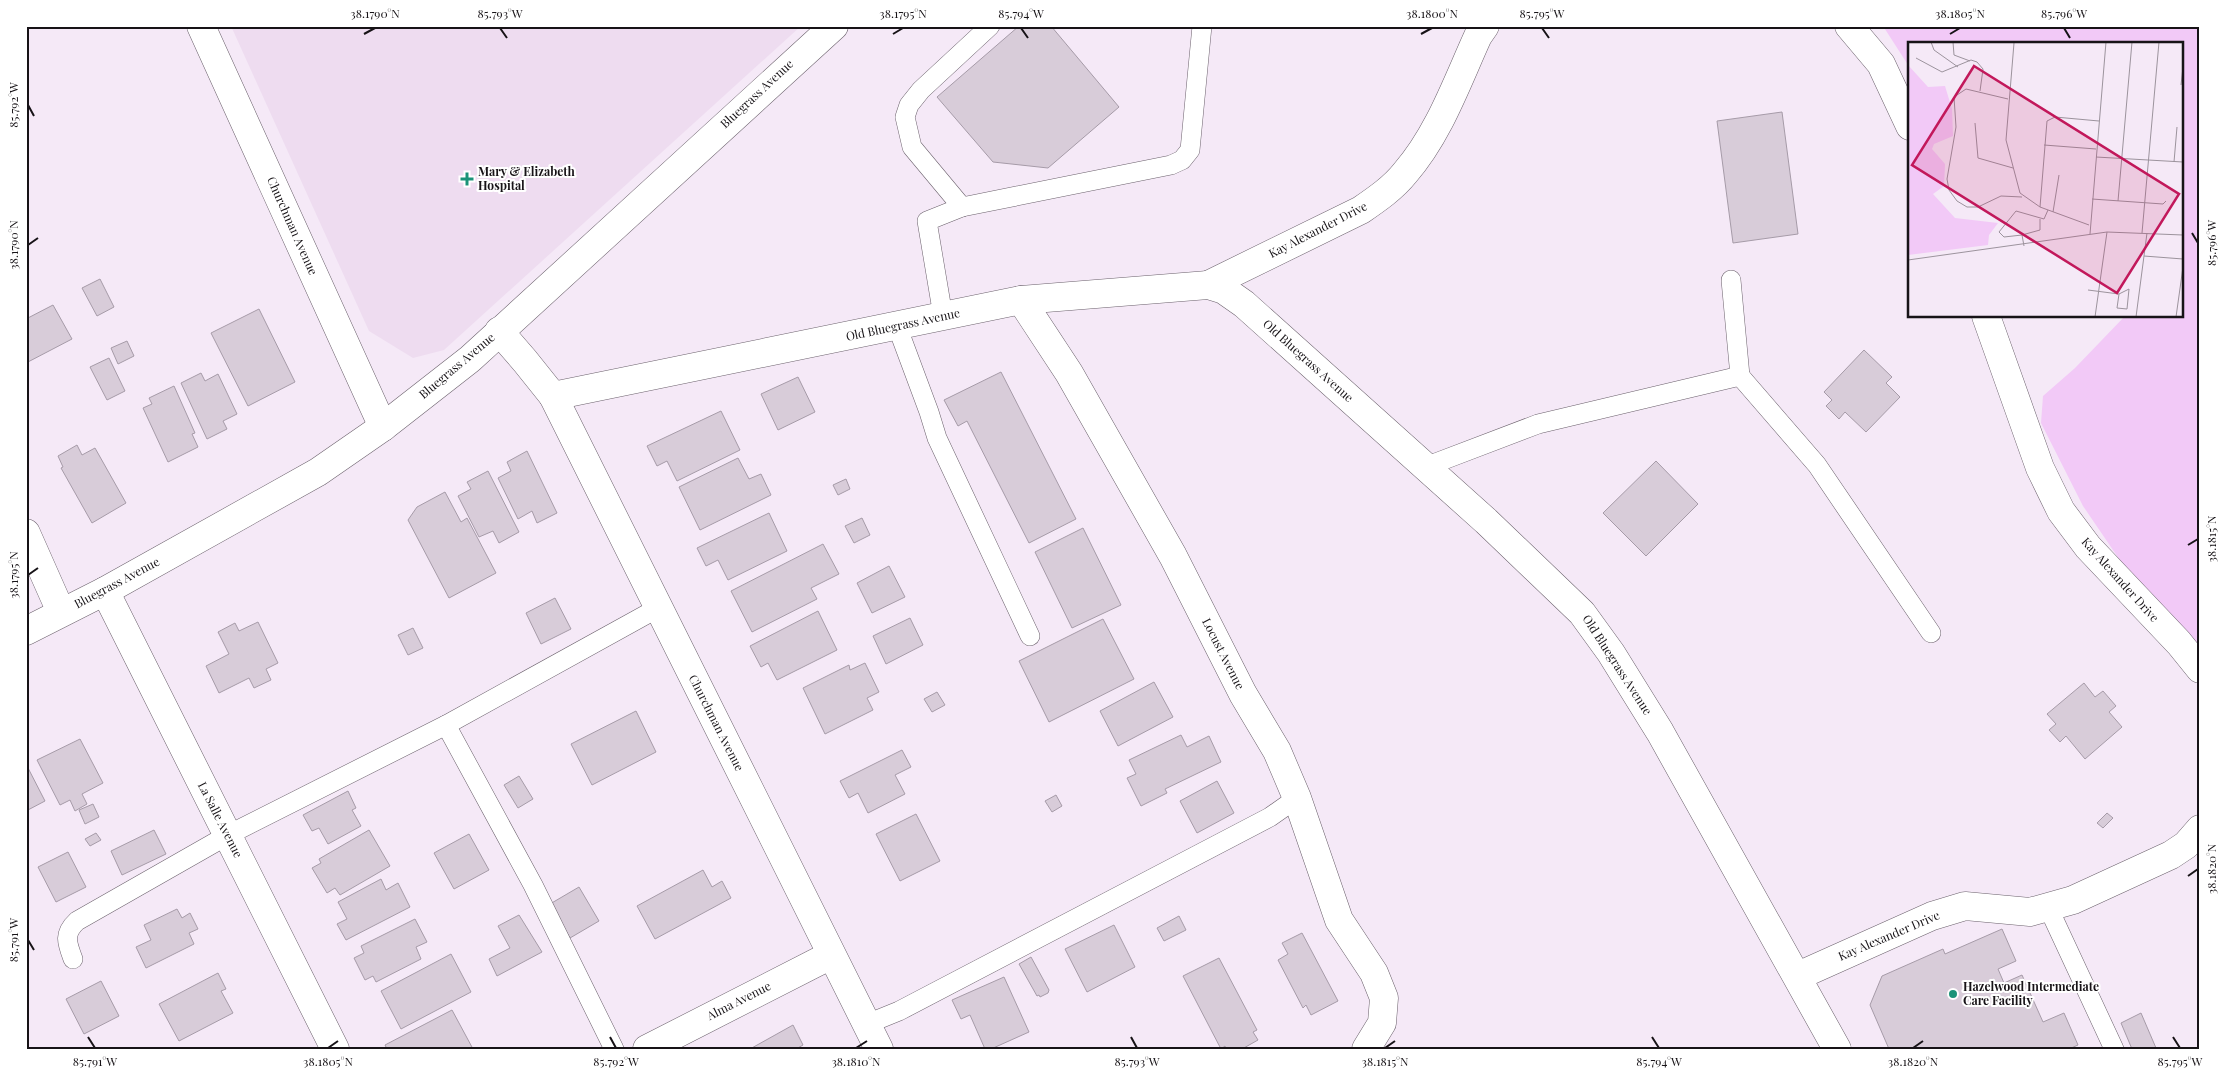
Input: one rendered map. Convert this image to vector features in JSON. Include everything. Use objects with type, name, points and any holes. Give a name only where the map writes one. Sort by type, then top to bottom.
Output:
[{"type":"street","name":"Churchman Avenue","points":[[201,26],[383,427]]},
{"type":"street","name":"Bluegrass Avenue","points":[[26,630],[105,591],[318,472],[383,427],[470,359],[498,331],[834,26]]},
{"type":"street","name":"Kay Alexander Drive","points":[[1208,285],[1361,210],[1384,194],[1405,173],[1426,143],[1443,113],[1478,36],[1485,26]]},
{"type":"street","points":[[1850,26],[1881,64],[1908,122]]},
{"type":"street","name":"Old Bluegrass Avenue","points":[[553,396],[1021,300],[1208,285],[1224,290],[1244,304],[1425,467],[1582,613],[1611,652],[1660,732],[1798,976],[1837,1049]]},
{"type":"street","name":"Locust Avenue","points":[[1021,300],[1070,373],[1173,556],[1243,694],[1277,751],[1297,798],[1339,920],[1374,974],[1384,998],[1382,1023],[1366,1049]]},
{"type":"street","name":"Kay Alexander Drive","points":[[1987,318],[2040,468],[2061,510],[2088,547],[2200,669]]},
{"type":"street","points":[[498,331],[553,396]]},
{"type":"street","name":"Churchman Avenue","points":[[553,396],[879,1049]]},
{"type":"street","points":[[26,533],[61,612]]},
{"type":"street","name":"La Salle Avenue","points":[[105,591],[335,1049]]},
{"type":"street","name":"Kay Alexander Drive","points":[[1798,976],[1932,916],[1965,906],[2030,912],[2073,900],[2171,855],[2186,844],[2200,829]]},
{"type":"street","name":"Alma Avenue","points":[[647,1049],[831,955]]},
{"type":"lane","points":[[962,207],[912,147],[905,117],[909,105],[921,90],[990,26]]},
{"type":"lane","points":[[943,316],[927,221],[962,207],[1171,165],[1182,160],[1190,150],[1202,26]]},
{"type":"lane","points":[[1731,280],[1740,376],[1816,464],[1931,633]]},
{"type":"lane","points":[[897,326],[937,438],[1030,636]]},
{"type":"lane","points":[[1425,467],[1538,424],[1740,376]]},
{"type":"lane","points":[[73,959],[66,941],[66,934],[77,921],[228,835],[446,725],[658,608]]},
{"type":"lane","points":[[446,725],[533,885],[614,1049]]},
{"type":"lane","points":[[866,1024],[900,1010],[1261,821],[1297,798]]},
{"type":"lane","points":[[2048,907],[2114,1049]]},
{"type":"shaded area","name":"Mary & Elizabeth Hospital","points":[[231,26],[801,26],[444,350],[413,358],[369,331]]},
{"type":"shaded area","points":[[1883,26],[2200,26],[2200,649],[2128,572],[2083,506],[2041,423],[2043,396],[2075,368],[2123,318],[2184,318],[2184,42],[1908,42],[1908,65]]},
{"type":"building","points":[[1019,26],[1051,26],[1119,107],[1048,168],[993,162],[937,97]]},
{"type":"building","points":[[1782,112],[1798,234],[1733,243],[1717,121]]},
{"type":"building","points":[[100,279],[114,307],[97,316],[82,288]]},
{"type":"building","points":[[53,305],[72,339],[26,363],[26,319]]},
{"type":"building","points":[[259,309],[295,382],[248,406],[211,333]]},
{"type":"building","points":[[127,341],[134,356],[118,364],[111,348]]},
{"type":"building","points":[[1864,350],[1892,377],[1886,383],[1900,397],[1866,432],[1845,412],[1839,419],[1826,406],[1832,400],[1824,392]]},
{"type":"building","points":[[109,358],[125,391],[107,400],[90,367]]},
{"type":"building","points":[[1001,372],[1076,519],[1029,543],[967,421],[958,426],[944,400]]},
{"type":"building","points":[[201,373],[205,381],[218,374],[237,414],[223,421],[227,429],[207,439],[181,383]]},
{"type":"building","points":[[798,377],[815,412],[778,430],[761,394]]},
{"type":"building","points":[[174,386],[195,433],[192,434],[198,447],[168,462],[143,408],[152,404],[149,398]]},
{"type":"building","points":[[721,411],[740,450],[677,481],[667,461],[657,466],[647,446]]},
{"type":"building","points":[[77,445],[82,455],[95,448],[126,503],[92,523],[61,468],[63,467],[58,456]]},
{"type":"building","points":[[527,451],[557,513],[537,523],[532,511],[518,519],[498,478],[511,471],[507,462]]},
{"type":"building","points":[[738,458],[749,479],[761,474],[771,495],[700,530],[679,487]]},
{"type":"building","points":[[1656,461],[1698,504],[1646,556],[1603,513]]},
{"type":"building","points":[[488,471],[519,532],[499,543],[493,531],[479,537],[458,496],[471,489],[467,482]]},
{"type":"building","points":[[846,479],[850,489],[838,495],[833,485]]},
{"type":"building","points":[[445,492],[461,522],[467,518],[496,573],[449,598],[408,520],[417,507]]},
{"type":"building","points":[[769,513],[787,551],[728,580],[718,560],[706,566],[697,548]]},
{"type":"building","points":[[862,518],[870,535],[854,543],[845,526]]},
{"type":"building","points":[[1083,528],[1121,605],[1072,628],[1035,552]]},
{"type":"building","points":[[823,544],[839,574],[811,588],[817,599],[752,632],[731,591]]},
{"type":"building","points":[[889,566],[905,597],[872,613],[857,583]]},
{"type":"building","points":[[555,598],[571,629],[541,644],[526,613]]},
{"type":"building","points":[[818,611],[837,650],[777,680],[768,663],[761,667],[750,646]]},
{"type":"building","points":[[910,618],[923,645],[886,664],[873,636]]},
{"type":"building","points":[[1103,619],[1134,679],[1049,722],[1019,661]]},
{"type":"building","points":[[258,622],[278,663],[266,669],[271,680],[254,688],[249,678],[219,693],[206,666],[229,654],[218,632],[235,623],[239,631]]},
{"type":"building","points":[[413,628],[423,648],[408,655],[398,635]]},
{"type":"building","points":[[865,663],[879,692],[867,698],[873,710],[825,734],[803,688],[849,665],[850,670]]},
{"type":"building","points":[[1154,682],[1173,717],[1118,746],[1100,711]]},
{"type":"building","points":[[2084,683],[2095,697],[2103,691],[2116,706],[2109,712],[2122,727],[2085,759],[2066,736],[2060,742],[2049,730],[2056,724],[2047,714]]},
{"type":"building","points":[[937,692],[945,705],[932,712],[924,699]]},
{"type":"building","points":[[636,711],[656,752],[592,785],[571,744]]},
{"type":"building","points":[[1181,735],[1187,747],[1209,736],[1221,762],[1165,789],[1167,793],[1141,806],[1127,778],[1136,774],[1129,760]]},
{"type":"building","points":[[80,739],[103,783],[82,794],[87,804],[75,811],[70,800],[60,805],[37,760]]},
{"type":"building","points":[[902,750],[911,767],[895,775],[905,794],[868,813],[858,793],[849,798],[840,781]]},
{"type":"building","points":[[26,766],[45,801],[26,811]]},
{"type":"building","points":[[519,776],[533,799],[518,808],[504,785]]},
{"type":"building","points":[[1217,781],[1234,813],[1197,833],[1180,801]]},
{"type":"building","points":[[348,791],[356,808],[352,810],[361,826],[328,844],[319,828],[312,831],[303,815]]},
{"type":"building","points":[[1056,795],[1062,806],[1052,812],[1045,801]]},
{"type":"building","points":[[93,804],[99,817],[85,824],[79,810]]},
{"type":"building","points":[[2107,813],[2113,818],[2103,828],[2097,823]]},
{"type":"building","points":[[916,814],[940,861],[900,881],[876,834]]},
{"type":"building","points":[[154,830],[166,854],[122,875],[111,851]]},
{"type":"building","points":[[369,830],[390,866],[340,895],[335,888],[327,893],[312,868],[321,863],[319,859]]},
{"type":"building","points":[[96,833],[101,840],[90,846],[85,839]]},
{"type":"building","points":[[469,834],[489,870],[454,889],[434,853]]},
{"type":"building","points":[[68,852],[86,887],[56,902],[38,867]]},
{"type":"building","points":[[703,870],[712,887],[722,881],[731,898],[655,939],[637,906]]},
{"type":"building","points":[[381,879],[386,890],[398,883],[410,907],[346,940],[337,924],[347,919],[338,902]]},
{"type":"building","points":[[579,887],[599,921],[570,938],[550,904]]},
{"type":"building","points":[[177,909],[182,918],[190,913],[198,929],[189,933],[194,944],[146,968],[136,947],[151,940],[144,925]]},
{"type":"building","points":[[519,915],[542,952],[497,976],[489,959],[510,948],[498,926]]},
{"type":"building","points":[[1179,916],[1186,930],[1164,941],[1157,928]]},
{"type":"building","points":[[415,919],[427,942],[416,947],[421,959],[376,982],[373,976],[365,980],[354,958],[364,953],[361,946]]},
{"type":"building","points":[[1114,925],[1135,967],[1087,992],[1065,949]]},
{"type":"building","name":"Hazelwood Intermediate Care Facility","points":[[2002,929],[2016,961],[1998,969],[2004,983],[2022,975],[2043,1022],[2064,1013],[2078,1045],[2069,1049],[1889,1049],[1870,1005],[1882,976],[1943,949],[1945,954]]},
{"type":"building","points":[[1302,933],[1338,1001],[1311,1015],[1306,1005],[1303,1008],[1278,960],[1288,954],[1282,943]]},
{"type":"building","points":[[451,954],[471,992],[401,1029],[381,991]]},
{"type":"building","points":[[1031,957],[1049,990],[1048,993],[1040,997],[1039,995],[1037,996],[1019,964]]},
{"type":"building","points":[[1219,958],[1257,1030],[1253,1032],[1258,1040],[1242,1049],[1226,1049],[1225,1046],[1221,1049],[1183,976]]},
{"type":"building","points":[[218,973],[226,989],[221,991],[233,1013],[179,1041],[159,1004]]},
{"type":"building","points":[[1004,977],[1029,1032],[991,1049],[985,1049],[970,1015],[961,1019],[952,1000]]},
{"type":"building","points":[[101,981],[119,1016],[84,1034],[66,999]]},
{"type":"building","points":[[452,1010],[473,1049],[387,1049],[385,1045]]},
{"type":"building","points":[[2141,1013],[2156,1048],[2154,1049],[2132,1049],[2121,1023]]},
{"type":"building","points":[[793,1025],[803,1045],[796,1049],[750,1049]]},
{"type":"place","name":"Mary & Elizabeth Hospital","points":[[467,179]]},
{"type":"place","name":"Hazelwood Intermediate Care Facility","points":[[1953,994]]}]
